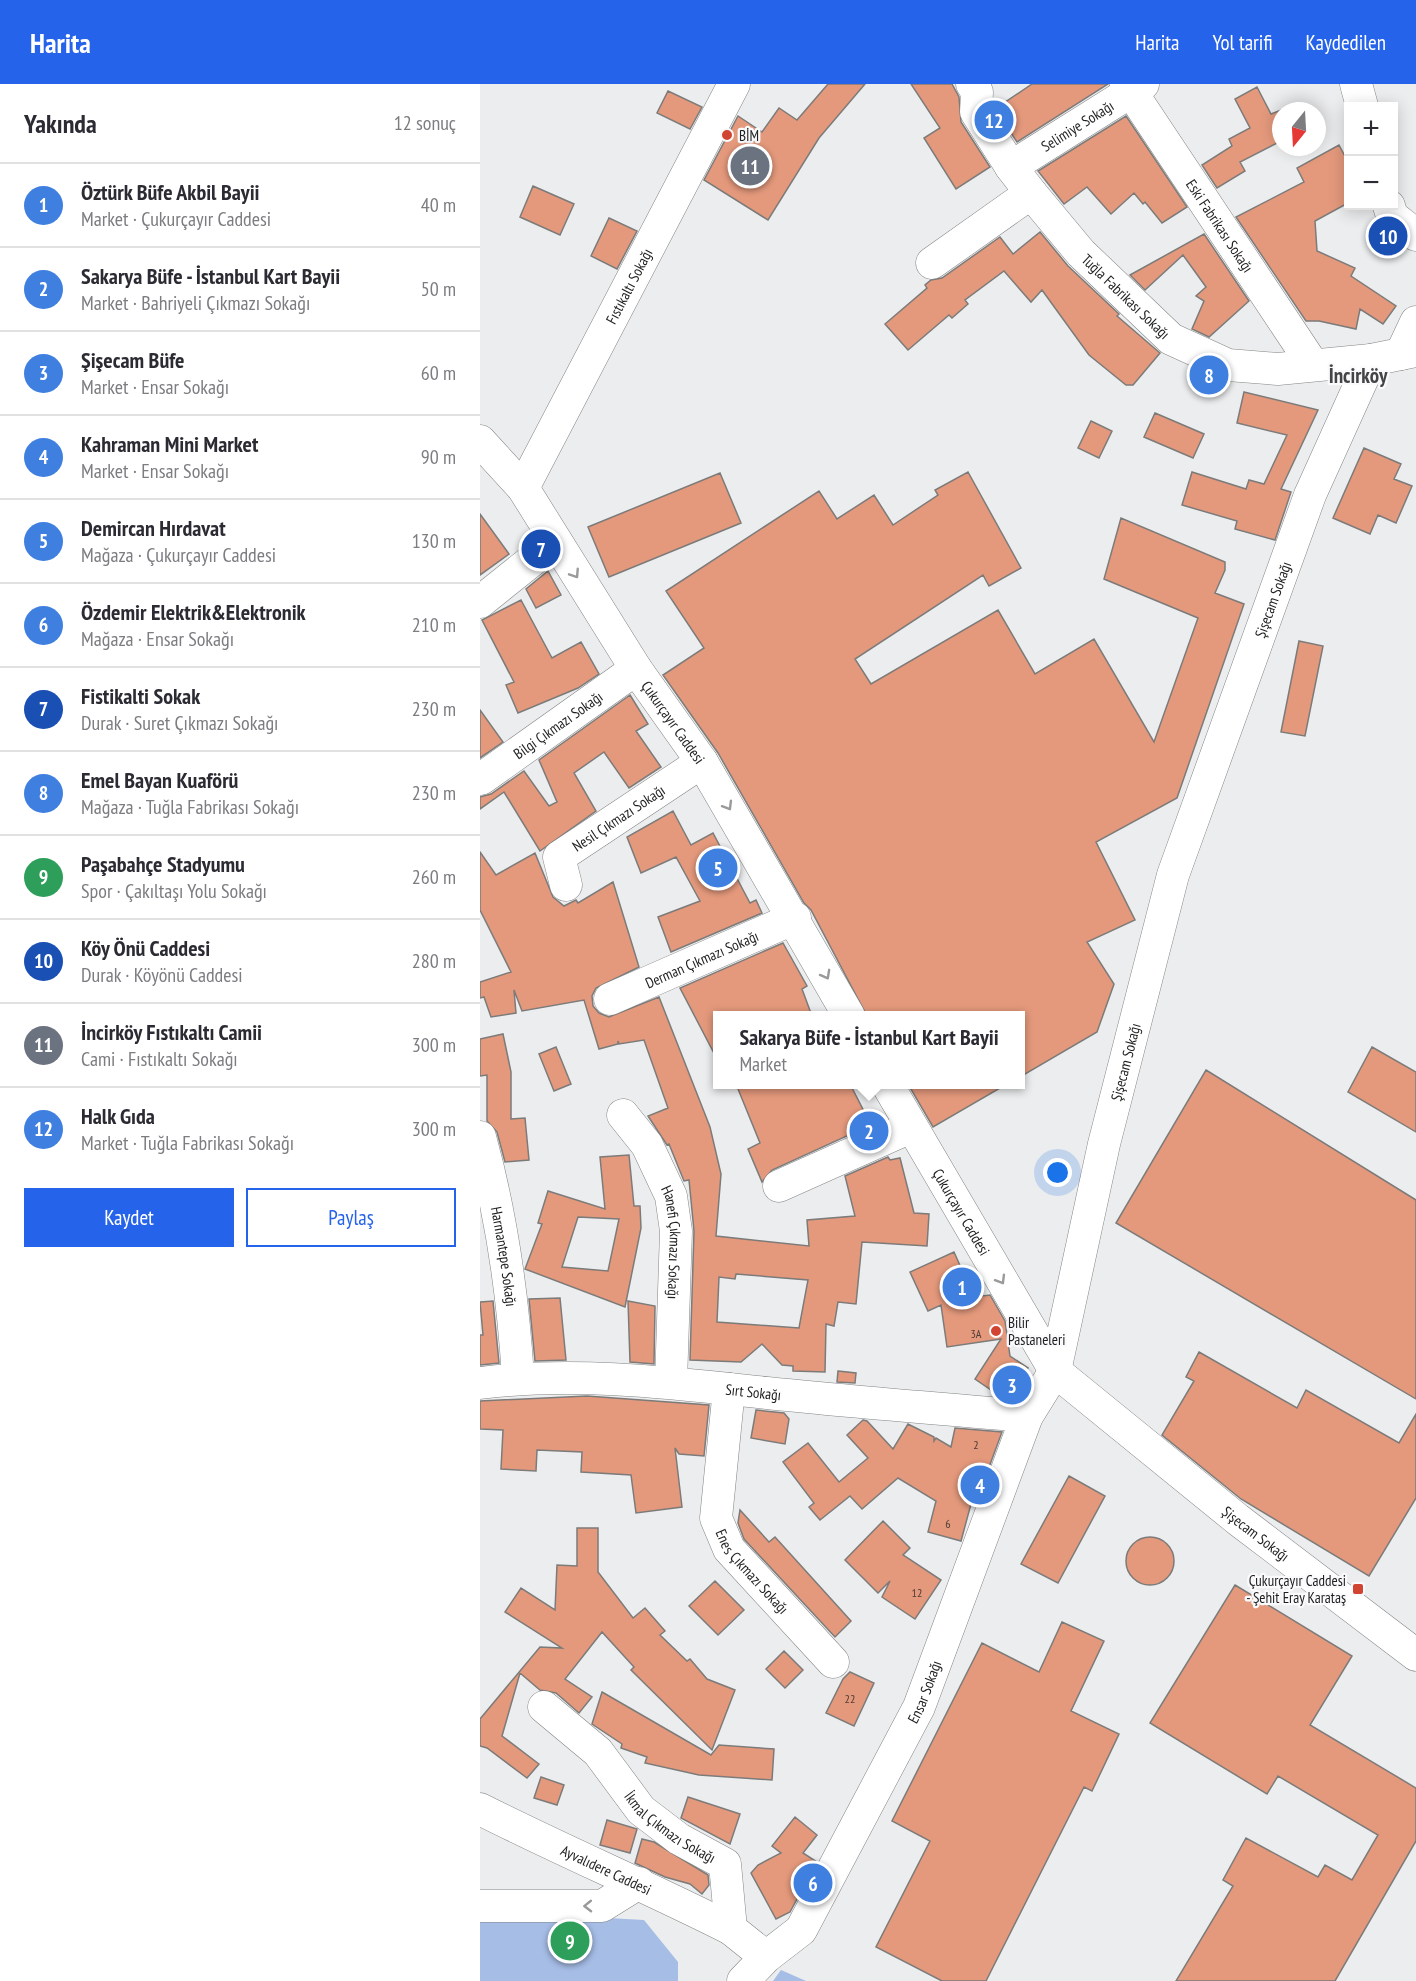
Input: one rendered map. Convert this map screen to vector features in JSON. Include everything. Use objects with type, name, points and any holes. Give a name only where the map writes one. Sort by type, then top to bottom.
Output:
[{"type":"street","name":"Fıstıkaltı Sokağı","points":[[523,488],[734,84]]},
{"type":"street","name":"Tuğla Fabrikası Sokağı","points":[[972,84],[978,92],[976,112],[1011,167],[1031,193],[1081,253],[1171,339],[1228,365],[1278,369],[1371,360]]},
{"type":"street","points":[[1356,84],[1361,102]]},
{"type":"street","name":"Selimiye Sokağı","points":[[1011,167],[1133,87]]},
{"type":"street","name":"Eski Fabrikası Sokağı","points":[[1133,87],[1313,365]]},
{"type":"street","points":[[932,262],[1031,193]]},
{"type":"street","points":[[1390,210],[1392,216],[1416,235]]},
{"type":"street","points":[[1371,360],[1409,352],[1416,322]]},
{"type":"street","name":"Şişecam Sokağı","points":[[1371,360],[1310,495],[1173,875],[1104,1144],[1055,1371],[1237,1519],[1416,1655]]},
{"type":"street","name":"Çukurçayır Caddesi","points":[[480,441],[523,488],[636,669],[702,762],[795,918],[846,1011]]},
{"type":"street","points":[[480,602],[555,542]]},
{"type":"street","name":"Bilgi Çıkmazı Sokağı","points":[[481,779],[636,669]]},
{"type":"street","name":"Nesil Çıkmazı Sokağı","points":[[566,885],[559,857],[702,762]]},
{"type":"street","name":"Derman Çıkmazı Sokağı","points":[[610,999],[795,918]]},
{"type":"street","name":"Çukurçayır Caddesi","points":[[890,1089],[1055,1371]]},
{"type":"street","name":"Hanefi Çıkmazı Sokağı","points":[[623,1115],[647,1146],[671,1196],[676,1232],[671,1382]]},
{"type":"street","points":[[779,1186],[911,1127]]},
{"type":"street","name":"Harmantepe Sokağı","points":[[480,1137],[505,1246],[513,1301],[518,1378]]},
{"type":"street","name":"Ensar Sokağı","points":[[743,1981],[766,1956],[801,1930],[919,1707],[1027,1416],[1055,1371]]},
{"type":"street","name":"Sırt Sokağı","points":[[480,1383],[518,1378],[671,1382],[1027,1416]]},
{"type":"street","name":"Enes Çıkmazı Sokağı","points":[[729,1389],[716,1518],[729,1549],[833,1662]]},
{"type":"street","name":"İkmal Çıkmazı Sokağı","points":[[544,1707],[598,1752],[641,1810],[679,1839],[725,1864],[731,1929]]},
{"type":"street","name":"Ayvalıdere Caddesi","points":[[480,1809],[554,1846],[639,1882],[731,1929]]},
{"type":"street","points":[[480,1906],[602,1906],[639,1882]]},
{"type":"street","points":[[731,1929],[766,1956]]},
{"type":"shaded area","points":[[480,1911],[644,1920],[678,1962],[678,1981],[480,1981]]},
{"type":"shaded area","points":[[781,1970],[806,1981],[773,1981]]},
{"type":"building","points":[[828,84],[865,84],[819,138],[768,220],[704,180],[738,116],[762,132],[779,108],[797,120]]},
{"type":"building","points":[[911,84],[952,84],[959,97],[961,122],[990,167],[956,189],[924,138],[940,128]]},
{"type":"building","points":[[1032,84],[1108,84],[1017,142],[995,109]]},
{"type":"building","points":[[1257,87],[1272,114],[1272,146],[1240,162],[1245,171],[1217,188],[1202,165],[1232,146],[1229,139],[1250,128],[1235,99]]},
{"type":"building","points":[[668,91],[702,107],[690,129],[657,113]]},
{"type":"building","points":[[1126,116],[1187,207],[1162,223],[1145,202],[1143,204],[1134,193],[1111,214],[1087,187],[1064,204],[1038,171]]},
{"type":"building","points":[[1339,145],[1344,154],[1344,205],[1315,221],[1317,251],[1355,268],[1351,276],[1396,306],[1383,324],[1360,309],[1356,329],[1319,321],[1306,321],[1236,217],[1304,182],[1297,168],[1319,156],[1326,156],[1326,152]]},
{"type":"building","points":[[533,186],[574,204],[560,235],[520,217]]},
{"type":"building","points":[[609,218],[637,231],[617,269],[591,256]]},
{"type":"building","points":[[1040,232],[1068,266],[1119,314],[1117,316],[1160,353],[1133,385],[1126,385],[1089,355],[1042,290],[1031,302],[1004,271],[965,300],[968,304],[952,318],[949,315],[908,350],[885,324],[927,288],[925,285],[931,280],[942,278],[1000,237],[1013,254]]},
{"type":"building","points":[[1204,234],[1249,301],[1209,337],[1192,329],[1204,301],[1196,296],[1206,287],[1183,255],[1145,290],[1130,275]]},
{"type":"building","points":[[1244,392],[1318,410],[1281,489],[1291,492],[1275,540],[1235,529],[1237,521],[1182,505],[1192,472],[1246,489],[1249,480],[1264,484],[1287,435],[1237,423]]},
{"type":"building","points":[[1155,413],[1204,434],[1193,458],[1144,437]]},
{"type":"building","points":[[1091,421],[1112,431],[1099,458],[1078,448]]},
{"type":"building","points":[[1364,448],[1401,464],[1394,479],[1412,486],[1396,523],[1378,515],[1370,534],[1333,518]]},
{"type":"building","points":[[968,472],[1021,568],[989,586],[983,575],[855,659],[871,684],[998,610],[1035,674],[1094,639],[1154,742],[1198,618],[1104,579],[1121,518],[1225,562],[1225,570],[1215,593],[1244,604],[1177,798],[1096,842],[1135,920],[1087,942],[1114,984],[1097,1032],[1025,1074],[1025,1011],[864,1011],[811,910],[804,903],[718,753],[663,675],[704,648],[666,591],[819,491],[837,519],[874,495],[893,525],[938,495],[935,490]]},
{"type":"building","points":[[720,473],[741,523],[609,577],[588,527]]},
{"type":"building","points":[[480,514],[509,554],[480,575]]},
{"type":"building","points":[[548,571],[561,595],[536,608],[526,589]]},
{"type":"building","points":[[521,600],[552,658],[581,642],[599,674],[578,688],[518,713],[506,685],[514,682],[482,620]]},
{"type":"building","points":[[1299,641],[1323,646],[1305,736],[1281,732]]},
{"type":"building","points":[[630,695],[648,724],[636,731],[661,767],[629,788],[604,752],[574,773],[596,811],[540,851],[504,792],[480,809],[480,797],[491,794],[524,771],[549,806],[557,802],[539,760]]},
{"type":"building","points":[[480,710],[503,742],[480,758]]},
{"type":"building","points":[[673,811],[691,845],[713,833],[750,903],[756,900],[762,913],[671,952],[658,917],[700,901],[676,857],[641,873],[627,837]]},
{"type":"building","points":[[480,852],[496,875],[535,853],[553,897],[564,906],[576,900],[578,903],[613,882],[639,967],[596,988],[592,996],[593,1006],[599,1013],[609,1017],[659,997],[710,1127],[721,1174],[716,1236],[809,1246],[807,1220],[855,1216],[845,1176],[888,1157],[890,1160],[900,1158],[914,1213],[929,1214],[927,1246],[862,1242],[856,1304],[838,1302],[834,1326],[826,1324],[825,1372],[793,1371],[793,1366],[782,1365],[762,1344],[741,1362],[690,1360],[694,1231],[689,1180],[684,1181],[669,1144],[667,1145],[648,1116],[668,1108],[644,1040],[619,1044],[618,1041],[618,1044],[599,1049],[584,1000],[522,1011],[514,990],[516,1013],[491,1017],[484,997],[480,998],[480,982],[511,972],[480,910]],"holes":[[[736,1274],[808,1280],[799,1328],[717,1322],[719,1277],[735,1279]]]},
{"type":"building","points":[[783,943],[807,986],[802,989],[810,1011],[713,1011],[713,1051],[680,988]]},
{"type":"building","points":[[503,1034],[511,1072],[511,1119],[525,1118],[529,1160],[505,1162],[497,1132],[487,1121],[487,1075],[480,1076],[480,1039]]},
{"type":"building","points":[[556,1047],[571,1084],[554,1091],[539,1054]]},
{"type":"building","points":[[1372,1047],[1416,1072],[1416,1132],[1348,1092]]},
{"type":"building","points":[[1206,1070],[1416,1200],[1416,1399],[1116,1223]]},
{"type":"building","points":[[738,1089],[853,1089],[871,1125],[772,1170],[762,1182],[748,1149],[760,1143]]},
{"type":"building","points":[[911,1089],[998,1089],[933,1127]]},
{"type":"building","points":[[629,1155],[634,1206],[640,1206],[641,1228],[625,1307],[525,1269],[542,1224],[538,1223],[548,1191],[605,1209],[600,1157]],"holes":[[[578,1217],[619,1219],[608,1271],[562,1267]]]},
{"type":"building","points":[[954,1252],[974,1297],[990,1295],[1005,1321],[1010,1356],[1028,1368],[1009,1397],[1000,1396],[975,1379],[1001,1339],[947,1347],[941,1305],[928,1311],[910,1272]]},
{"type":"building","points":[[560,1298],[566,1360],[535,1361],[529,1299]]},
{"type":"building","points":[[493,1301],[499,1363],[480,1365],[480,1335],[483,1335],[480,1302]]},
{"type":"building","points":[[628,1301],[655,1306],[654,1364],[630,1362]]},
{"type":"building","points":[[1199,1352],[1297,1408],[1306,1390],[1399,1443],[1416,1414],[1416,1498],[1369,1576],[1241,1499],[1162,1435],[1194,1381],[1186,1377]]},
{"type":"building","points":[[838,1371],[856,1373],[855,1383],[837,1382]]},
{"type":"building","points":[[587,1396],[709,1405],[704,1456],[679,1454],[675,1448],[682,1507],[636,1513],[631,1475],[581,1472],[582,1452],[537,1450],[536,1471],[501,1469],[503,1430],[480,1429],[480,1401]]},
{"type":"building","points":[[756,1410],[784,1413],[789,1419],[785,1444],[751,1438]]},
{"type":"building","points":[[863,1420],[867,1421],[893,1449],[908,1424],[934,1437],[934,1441],[936,1438],[951,1447],[955,1428],[1002,1432],[975,1505],[971,1504],[961,1541],[928,1532],[936,1501],[898,1478],[862,1509],[850,1496],[820,1520],[809,1507],[814,1503],[783,1462],[808,1443],[839,1482],[868,1458],[847,1435]]},
{"type":"building","points":[[1069,1476],[1105,1496],[1058,1583],[1021,1564]]},
{"type":"building","points":[[740,1510],[769,1542],[775,1537],[851,1621],[835,1637],[744,1539],[738,1523]]},
{"type":"building","points":[[883,1521],[910,1548],[903,1555],[941,1580],[915,1619],[882,1597],[890,1581],[878,1593],[845,1560]]},
{"type":"building","points":[[577,1528],[598,1528],[598,1572],[633,1618],[645,1608],[665,1631],[660,1635],[687,1661],[690,1659],[707,1679],[735,1690],[712,1750],[631,1670],[634,1667],[602,1632],[565,1679],[592,1697],[579,1713],[556,1693],[540,1690],[520,1673],[502,1736],[539,1764],[527,1778],[487,1748],[480,1746],[480,1719],[540,1647],[562,1648],[505,1612],[521,1588],[555,1610],[557,1565],[577,1566]]},
{"type":"building","points":[[1150,1537],[1167,1544],[1174,1561],[1167,1578],[1150,1585],[1133,1578],[1126,1561],[1133,1544]]},
{"type":"building","points":[[715,1581],[744,1610],[718,1635],[689,1606]]},
{"type":"building","points":[[1235,1585],[1352,1656],[1310,1725],[1416,1788],[1416,1841],[1335,1981],[1176,1981],[1233,1886],[1223,1880],[1246,1838],[1318,1877],[1325,1865],[1352,1880],[1378,1835],[1278,1776],[1267,1794],[1150,1723]]},
{"type":"building","points":[[1062,1622],[1104,1641],[1071,1711],[1119,1734],[1092,1791],[1084,1787],[986,1981],[942,1981],[876,1947],[930,1841],[892,1821],[982,1643],[1039,1672]]},
{"type":"building","points":[[784,1651],[803,1670],[785,1688],[766,1669]]},
{"type":"building","points":[[850,1672],[874,1683],[854,1726],[826,1713],[843,1679]]},
{"type":"building","points":[[602,1692],[711,1755],[719,1745],[774,1749],[772,1780],[699,1775],[645,1763],[647,1757],[621,1748],[622,1744],[592,1724]]},
{"type":"building","points":[[541,1777],[564,1785],[557,1805],[534,1798]]},
{"type":"building","points":[[688,1797],[740,1814],[730,1844],[681,1818]]},
{"type":"building","points":[[795,1817],[817,1835],[803,1853],[817,1862],[790,1912],[776,1919],[751,1873],[758,1865],[781,1853],[772,1846]]},
{"type":"building","points":[[607,1820],[637,1829],[630,1853],[600,1845]]},
{"type":"building","points":[[642,1839],[654,1842],[708,1875],[709,1885],[702,1894],[690,1884],[665,1877],[635,1863]]},
{"type":"place","name":"Halk Gıda","points":[[994,120]]},
{"type":"place","name":"BİM","points":[[727,135]]},
{"type":"place","name":"İncirköy Fıstıkaltı Camii","points":[[750,166]]},
{"type":"place","name":"Köy Önü Caddesi","points":[[1388,236]]},
{"type":"place","name":"Emel Bayan Kuaförü","points":[[1209,375]]},
{"type":"place","name":"Fistikalti Sokak","points":[[541,549]]},
{"type":"place","name":"Demircan Hırdavat","points":[[718,868]]},
{"type":"place","name":"Sakarya Büfe - İstanbul Kart Bayii","points":[[869,1131]]},
{"type":"place","name":"Öztürk Büfe Akbil Bayii","points":[[962,1287]]},
{"type":"place","name":"Bilir Pastaneleri","points":[[996,1331]]},
{"type":"place","name":"Şişecam Büfe","points":[[1012,1385]]},
{"type":"place","name":"Kahraman Mini Market","points":[[980,1485]]},
{"type":"place","name":"Çukurçayır Caddesi - Şehit Eray Karataş","points":[[1358,1589]]},
{"type":"place","name":"Özdemir Elektrik&Elektronik","points":[[813,1883]]},
{"type":"place","name":"Paşabahçe Stadyumu","points":[[570,1941]]},
{"type":"district","name":"İncirköy","points":[[1358,375]]}]
